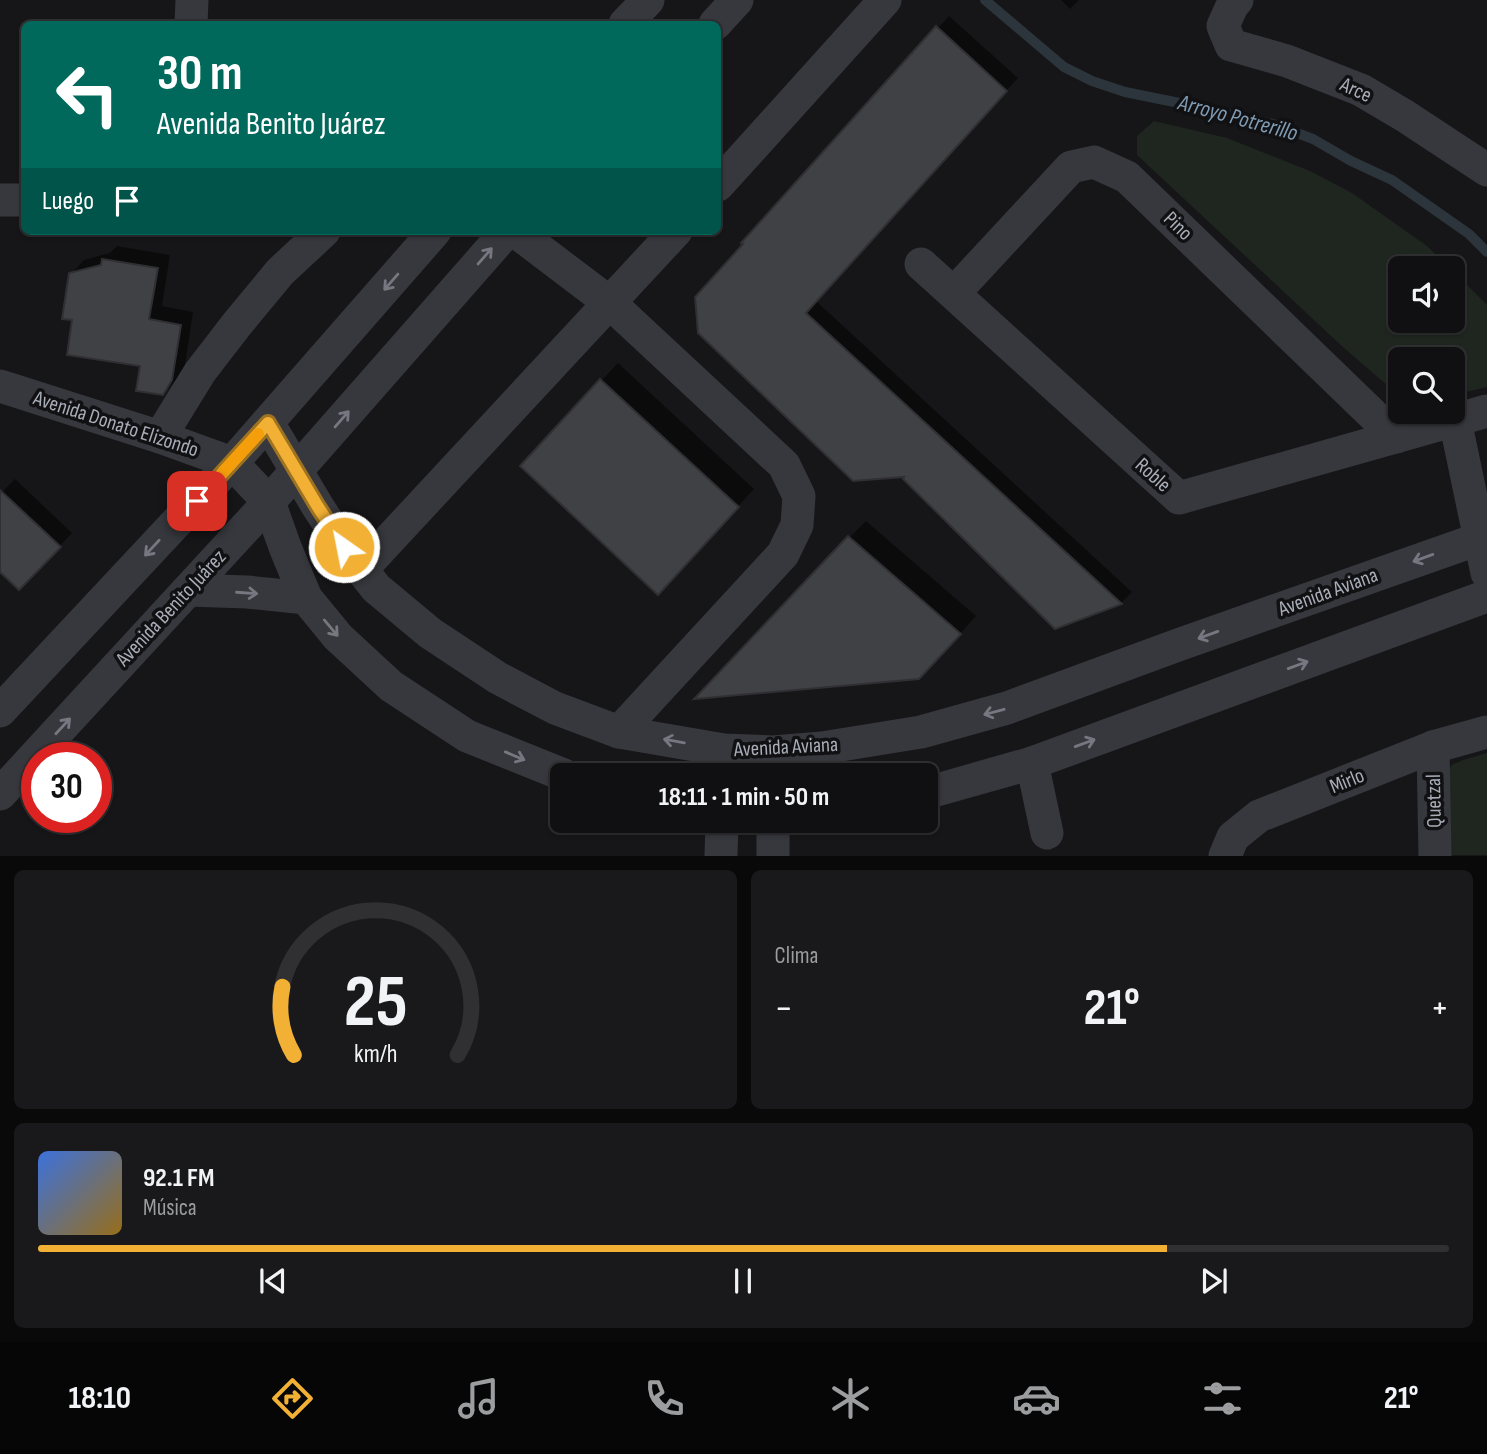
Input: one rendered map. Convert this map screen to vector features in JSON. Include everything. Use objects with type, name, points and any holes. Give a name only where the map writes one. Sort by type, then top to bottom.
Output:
[{"type":"street","points":[[191,21],[192,0]]},
{"type":"street","points":[[628,21],[648,0]]},
{"type":"street","points":[[718,21],[737,0]]},
{"type":"street","points":[[721,182],[885,0]]},
{"type":"street","name":"Arce","points":[[1230,13],[1231,45],[1287,61],[1361,90],[1487,170]]},
{"type":"street","name":"Pino","points":[[954,293],[1071,167],[1094,162],[1127,177],[1396,437]]},
{"type":"street","points":[[0,200],[21,200]]},
{"type":"street","points":[[160,437],[200,372],[237,324],[280,272],[320,235]]},
{"type":"street","points":[[0,711],[232,463],[432,235]]},
{"type":"street","name":"Avenida Benito Juárez","points":[[0,794],[269,502],[503,235]]},
{"type":"street","points":[[520,235],[610,303],[784,465],[799,496],[797,525],[783,554],[619,732]]},
{"type":"street","points":[[362,569],[672,235]]},
{"type":"street","name":"Roble","points":[[921,264],[1179,498],[1441,424]]},
{"type":"street","name":"Avenida Donato Elizondo","points":[[0,386],[232,463]]},
{"type":"street","name":"Roble","points":[[1465,417],[1487,411]]},
{"type":"street","name":"Avenida Aviana","points":[[268,423],[344,547],[376,588],[429,633],[498,678],[555,708],[619,732],[723,763]]},
{"type":"street","points":[[1456,424],[1483,537],[1487,573]]},
{"type":"street","points":[[232,463],[269,502],[306,598],[338,637],[391,686],[467,736],[550,769]]},
{"type":"street","name":"Avenida Aviana","points":[[776,763],[822,748],[921,732],[1007,708],[1483,537]]},
{"type":"street","points":[[188,590],[306,598]]},
{"type":"street","points":[[938,790],[1032,762],[1487,596]]},
{"type":"street","name":"Mirlo","points":[[1225,856],[1233,837],[1259,816],[1433,747],[1487,732]]},
{"type":"street","name":"Quetzal","points":[[1433,747],[1435,856]]},
{"type":"street","points":[[1032,762],[1047,833]]},
{"type":"street","points":[[721,856],[722,833]]},
{"type":"street","points":[[773,833],[773,856]]},
{"type":"shaded area","points":[[1154,121],[1227,138],[1310,171],[1352,193],[1427,246],[1437,256],[1388,256],[1388,333],[1465,333],[1465,283],[1487,305],[1487,387],[1465,392],[1465,347],[1388,347],[1388,386],[1137,155],[1137,136]]},
{"type":"shaded area","points":[[1487,753],[1487,855],[1447,855],[1445,775],[1452,765]]},
{"type":"building","points":[[936,26],[1007,91],[806,313],[1122,604],[1055,629],[903,479],[904,477],[853,481],[698,333],[695,297]]},
{"type":"building","points":[[102,259],[158,268],[149,319],[181,325],[172,380],[163,395],[136,391],[140,366],[67,355],[72,320],[62,319],[69,273],[101,265]]},
{"type":"building","points":[[600,379],[739,507],[658,595],[520,466]]},
{"type":"building","points":[[0,490],[61,547],[19,590],[0,572]]},
{"type":"building","points":[[848,536],[961,634],[919,679],[694,699]]},
{"type":"waterway","name":"Arroyo Potrerillo","points":[[985,0],[1064,67],[1092,81],[1125,92],[1273,124],[1313,139],[1392,180],[1469,234],[1487,252]]},
{"type":"slow traffic","points":[[224,471],[258,434]]},
{"type":"route","points":[[197,501],[268,423],[344,547]]}]
